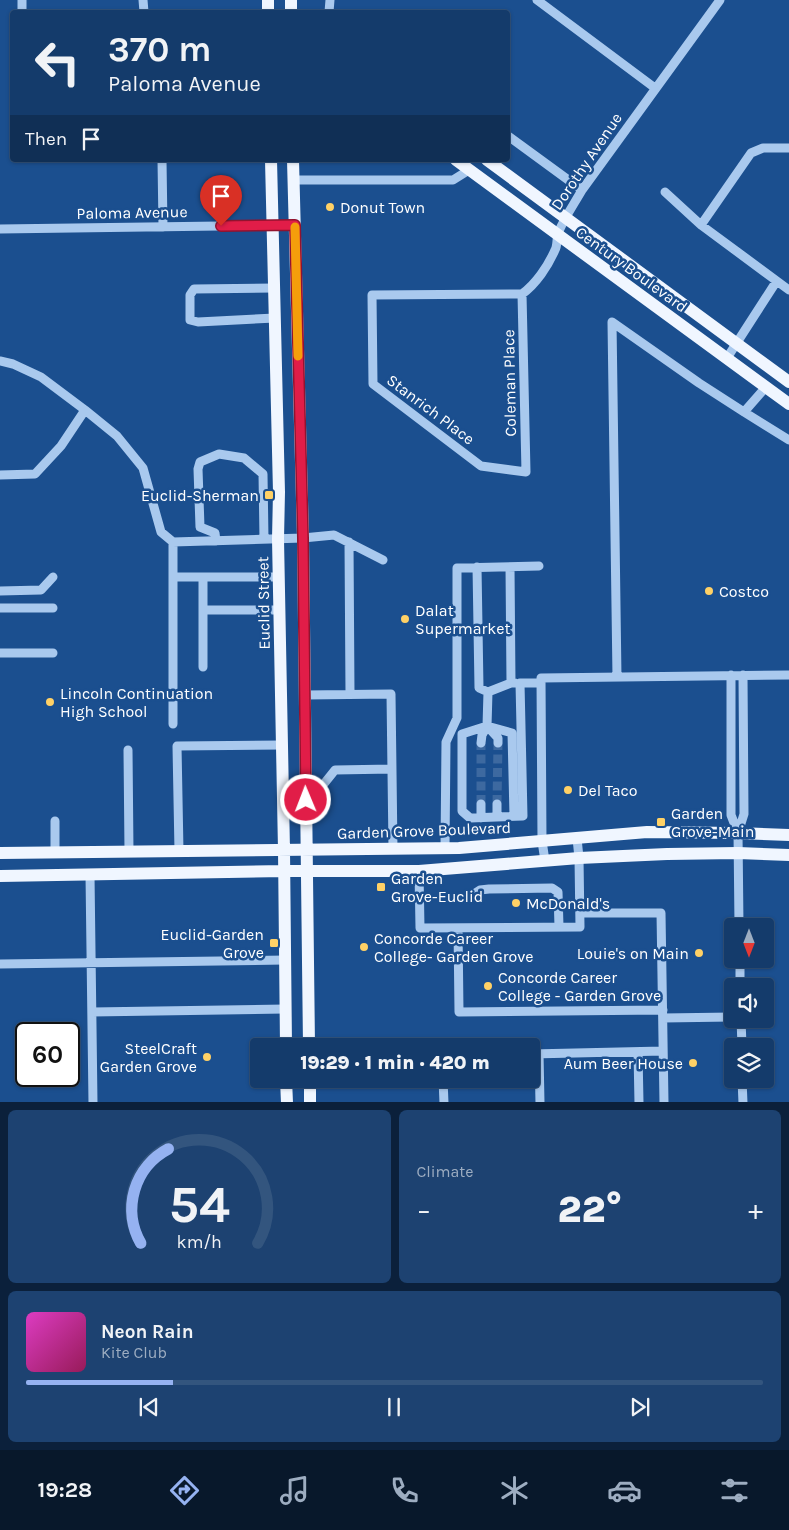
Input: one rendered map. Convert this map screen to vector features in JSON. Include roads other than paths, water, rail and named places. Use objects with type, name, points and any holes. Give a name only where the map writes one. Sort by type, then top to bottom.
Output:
[{"type":"main road","name":"Euclid Street","points":[[271,162],[279,492],[278,577],[286,1038]]},
{"type":"main road","points":[[294,162],[306,695],[309,1038]]},
{"type":"main road","name":"Century Boulevard","points":[[459,162],[789,404]]},
{"type":"main road","points":[[470,170],[480,162]]},
{"type":"main road","name":"Century Boulevard","points":[[490,162],[736,344],[783,374],[789,382]]},
{"type":"main road","name":"Garden Grove Boulevard","points":[[0,853],[445,848],[647,832],[789,835]]},
{"type":"main road","points":[[0,876],[284,871],[419,871],[580,858],[738,853],[789,855]]},
{"type":"main road","points":[[286,1088],[286,1102]]},
{"type":"main road","points":[[310,1088],[310,1102]]},
{"type":"street","name":"Dorothy Avenue","points":[[522,294],[538,279],[556,249],[558,235],[565,218],[582,190],[720,0]]},
{"type":"street","points":[[541,1],[655,88]]},
{"type":"street","points":[[510,137],[582,190]]},
{"type":"street","points":[[701,225],[751,153],[763,148],[789,148]]},
{"type":"street","points":[[162,162],[163,226]]},
{"type":"street","points":[[294,180],[453,180],[470,170]]},
{"type":"street","points":[[665,192],[701,225],[789,290]]},
{"type":"street","name":"Paloma Avenue","points":[[0,229],[295,225]]},
{"type":"street","points":[[726,358],[776,282]]},
{"type":"street","points":[[274,288],[194,289],[190,295],[190,320],[198,322],[275,318]]},
{"type":"street","name":"Stanrich Place","points":[[522,294],[372,295],[373,384],[481,466],[526,472]]},
{"type":"street","name":"Coleman Place","points":[[522,294],[526,472]]},
{"type":"street","points":[[617,677],[612,322],[699,383],[789,440]]},
{"type":"street","points":[[0,361],[13,364],[41,377],[117,436],[143,468],[161,532],[173,542],[303,538],[334,535],[383,560]]},
{"type":"street","points":[[744,412],[766,387]]},
{"type":"street","points":[[0,474],[35,474],[61,446],[85,410]]},
{"type":"street","points":[[216,541],[215,533],[200,527],[198,469],[200,462],[219,454],[244,458],[263,474],[264,539]]},
{"type":"street","points":[[173,542],[173,724]]},
{"type":"street","points":[[349,542],[350,694]]},
{"type":"street","points":[[445,848],[446,742],[457,718],[457,568],[539,566]]},
{"type":"street","points":[[510,567],[523,816],[470,818],[462,811],[462,734],[487,726],[512,733],[514,816]]},
{"type":"street","points":[[477,568],[479,688],[488,692],[516,683],[540,683]]},
{"type":"street","points":[[173,576],[278,577]]},
{"type":"street","points":[[203,576],[203,667]]},
{"type":"street","points":[[0,591],[41,590],[53,577]]},
{"type":"street","points":[[0,608],[53,608]]},
{"type":"street","points":[[203,610],[279,610]]},
{"type":"street","points":[[0,653],[53,654]]},
{"type":"street","points":[[731,675],[731,815],[738,833]]},
{"type":"street","points":[[740,918],[738,833],[744,814],[743,675]]},
{"type":"street","points":[[545,861],[542,841],[540,678],[789,675]]},
{"type":"street","points":[[481,743],[482,734],[487,726],[488,692]]},
{"type":"street","points":[[306,695],[391,694],[393,849]]},
{"type":"street","points":[[487,726],[498,738],[498,743]]},
{"type":"street","points":[[179,851],[178,746],[282,745]]},
{"type":"street","points":[[128,750],[129,851]]},
{"type":"street","points":[[306,786],[323,785],[335,770],[392,768]]},
{"type":"street","points":[[481,804],[481,818]]},
{"type":"street","points":[[498,804],[498,817]]},
{"type":"street","points":[[55,820],[55,852]]},
{"type":"street","points":[[419,871],[420,928],[580,927],[580,858],[576,838]]},
{"type":"street","points":[[90,875],[93,1102]]},
{"type":"street","points":[[466,899],[480,890],[552,888],[558,892],[560,927]]},
{"type":"street","points":[[580,913],[661,913],[664,1102]]},
{"type":"street","points":[[458,928],[459,1012],[663,1014],[724,1017]]},
{"type":"street","points":[[0,964],[285,960]]},
{"type":"street","points":[[92,1012],[285,1009]]},
{"type":"street","points":[[540,1054],[664,1051]]},
{"type":"street","points":[[638,1052],[639,1102]]},
{"type":"street","points":[[444,1088],[444,1102]]},
{"type":"street","points":[[539,1088],[540,1102]]},
{"type":"street","points":[[742,1088],[743,1102]]},
{"type":"tunnel","points":[[481,743],[481,804]]},
{"type":"tunnel","points":[[497,804],[498,743]]},
{"type":"place","name":"Donut Town","points":[[330,207]]},
{"type":"place","name":"Euclid-Sherman","points":[[269,495]]},
{"type":"place","name":"Costco","points":[[709,591]]},
{"type":"place","name":"Dalat Supermarket","points":[[405,619]]},
{"type":"place","name":"Lincoln Continuation High School","points":[[50,702]]},
{"type":"place","name":"Del Taco","points":[[568,790]]},
{"type":"place","name":"Garden Grove-Main","points":[[661,822]]},
{"type":"place","name":"Garden Grove-Euclid","points":[[381,887]]},
{"type":"place","name":"McDonald's","points":[[516,903]]},
{"type":"place","name":"Euclid-Garden Grove","points":[[274,943]]},
{"type":"place","name":"Concorde Career College- Garden Grove","points":[[364,947]]},
{"type":"place","name":"Louie's on Main","points":[[699,953]]},
{"type":"place","name":"Concorde Career College - Garden Grove","points":[[488,986]]},
{"type":"place","name":"SteelCraft Garden Grove","points":[[207,1057]]},
{"type":"place","name":"Aum Beer House","points":[[693,1063]]}]
